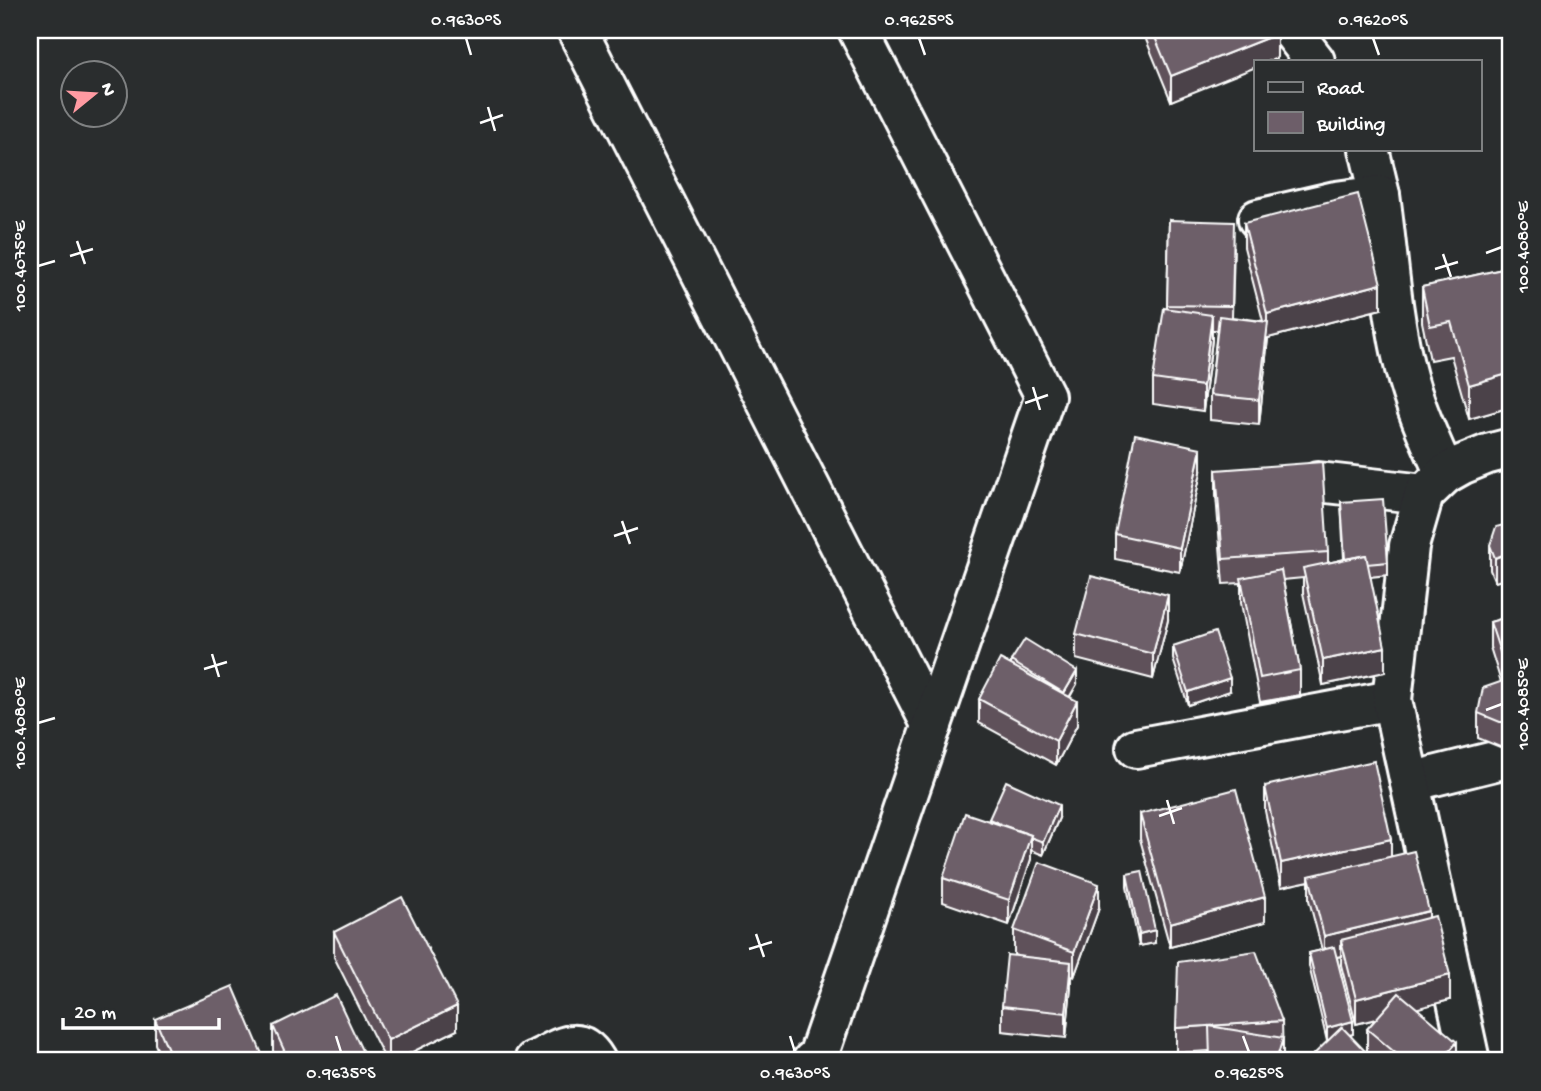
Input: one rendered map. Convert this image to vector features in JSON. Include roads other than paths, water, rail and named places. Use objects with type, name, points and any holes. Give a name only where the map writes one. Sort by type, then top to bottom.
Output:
[{"type":"street","points":[[577,30],[932,726]]},
{"type":"street","points":[[812,1061],[817,1059],[1045,396],[858,30]]},
{"type":"street","points":[[1291,30],[1314,60]]},
{"type":"street","points":[[1369,150],[1380,195],[1388,270],[1405,369],[1434,484],[1409,546],[1392,700],[1470,1061]]},
{"type":"street","points":[[1258,219],[1336,201],[1380,195]]},
{"type":"street","points":[[1318,482],[1434,484],[1488,454],[1511,448]]},
{"type":"street","points":[[1136,748],[1392,700]]},
{"type":"street","points":[[1410,782],[1511,757]]},
{"type":"street","points":[[534,1061],[571,1044],[579,1044],[589,1049],[596,1061]]}]
